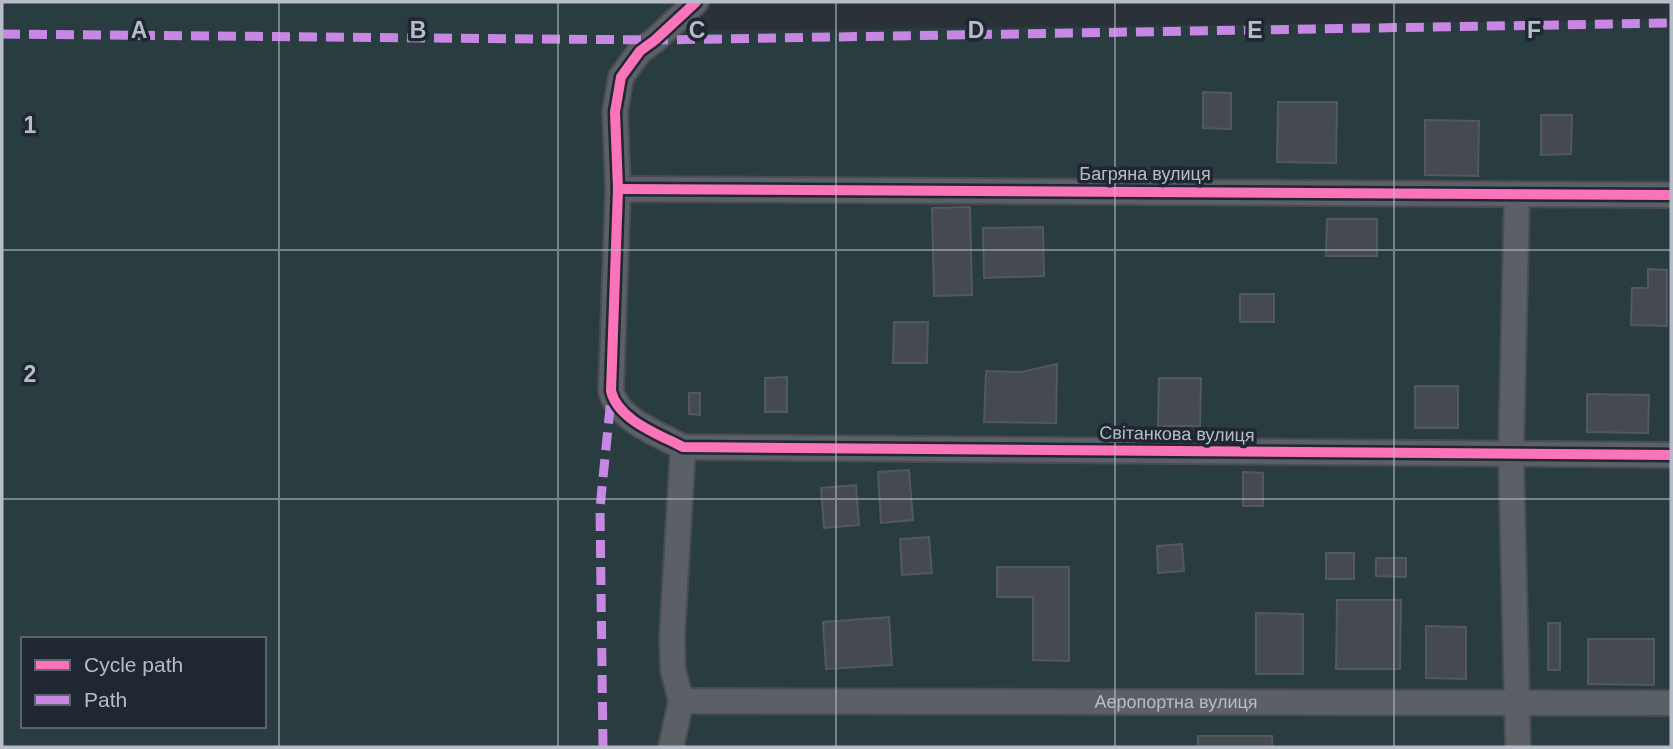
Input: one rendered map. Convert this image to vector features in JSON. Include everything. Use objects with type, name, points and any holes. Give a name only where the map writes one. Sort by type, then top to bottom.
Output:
[{"type":"street","points":[[671,747],[681,701],[673,670],[672,637],[683,447],[625,415],[613,399],[611,391],[618,189],[615,112],[621,76],[640,51],[696,2]]},
{"type":"street","name":"Багряна вулиця","points":[[618,189],[1671,195]]},
{"type":"street","points":[[1517,194],[1511,454],[1518,747]]},
{"type":"street","name":"Світанкова вулиця","points":[[683,447],[1671,455]]},
{"type":"street","name":"Аеропортна вулиця","points":[[681,701],[1671,703]]},
{"type":"shaded area","points":[[2,2],[689,2],[659,31],[1671,20],[1671,747],[2,747]]},
{"type":"building","points":[[1203,92],[1231,93],[1231,129],[1203,128]]},
{"type":"building","points":[[1278,102],[1337,102],[1336,163],[1277,162]]},
{"type":"building","points":[[1541,115],[1572,115],[1571,154],[1541,155]]},
{"type":"building","points":[[1425,120],[1479,121],[1478,176],[1425,175]]},
{"type":"building","points":[[970,207],[972,295],[934,296],[932,208]]},
{"type":"building","points":[[1327,219],[1377,219],[1377,256],[1326,256]]},
{"type":"building","points":[[1043,227],[1044,276],[984,278],[983,228]]},
{"type":"building","points":[[1648,269],[1667,270],[1667,326],[1631,325],[1632,288],[1648,288]]},
{"type":"building","points":[[1240,294],[1274,294],[1274,322],[1240,322]]},
{"type":"building","points":[[894,322],[928,322],[927,363],[893,363]]},
{"type":"building","points":[[1057,364],[1056,423],[984,422],[986,371],[1021,372]]},
{"type":"building","points":[[787,377],[787,412],[765,412],[765,378]]},
{"type":"building","points":[[1159,378],[1201,378],[1200,426],[1158,426]]},
{"type":"building","points":[[1415,386],[1458,386],[1458,428],[1415,428]]},
{"type":"building","points":[[689,393],[700,393],[700,415],[689,414]]},
{"type":"building","points":[[1587,394],[1649,395],[1648,433],[1587,432]]},
{"type":"building","points":[[909,470],[913,520],[881,523],[878,472]]},
{"type":"building","points":[[1243,472],[1263,473],[1263,506],[1243,506]]},
{"type":"building","points":[[856,485],[859,525],[824,528],[821,488]]},
{"type":"building","points":[[929,537],[932,573],[902,575],[900,539]]},
{"type":"building","points":[[1182,544],[1184,571],[1158,573],[1157,546]]},
{"type":"building","points":[[1326,553],[1354,553],[1354,579],[1326,579]]},
{"type":"building","points":[[1376,558],[1406,558],[1406,577],[1376,576]]},
{"type":"building","points":[[997,567],[1069,567],[1069,661],[1033,660],[1033,597],[997,597]]},
{"type":"building","points":[[1337,600],[1401,600],[1400,669],[1336,669]]},
{"type":"building","points":[[1256,613],[1303,614],[1303,674],[1256,674]]},
{"type":"building","points":[[889,617],[892,665],[826,669],[823,622]]},
{"type":"building","points":[[1548,623],[1560,623],[1560,670],[1548,670]]},
{"type":"building","points":[[1426,626],[1466,627],[1466,679],[1426,678]]},
{"type":"building","points":[[1588,639],[1654,639],[1654,685],[1588,684]]},
{"type":"building","points":[[1198,736],[1272,736],[1272,747],[1198,747]]},
{"type":"marked path","points":[[2,34],[655,40],[1671,23]]},
{"type":"marked path","points":[[603,747],[600,508],[611,398]]},
{"type":"cycle path","points":[[696,2],[640,51],[621,77],[615,112],[618,189],[611,391],[615,401],[630,418],[683,447],[1671,455]]},
{"type":"cycle path","points":[[618,189],[1671,195]]}]
